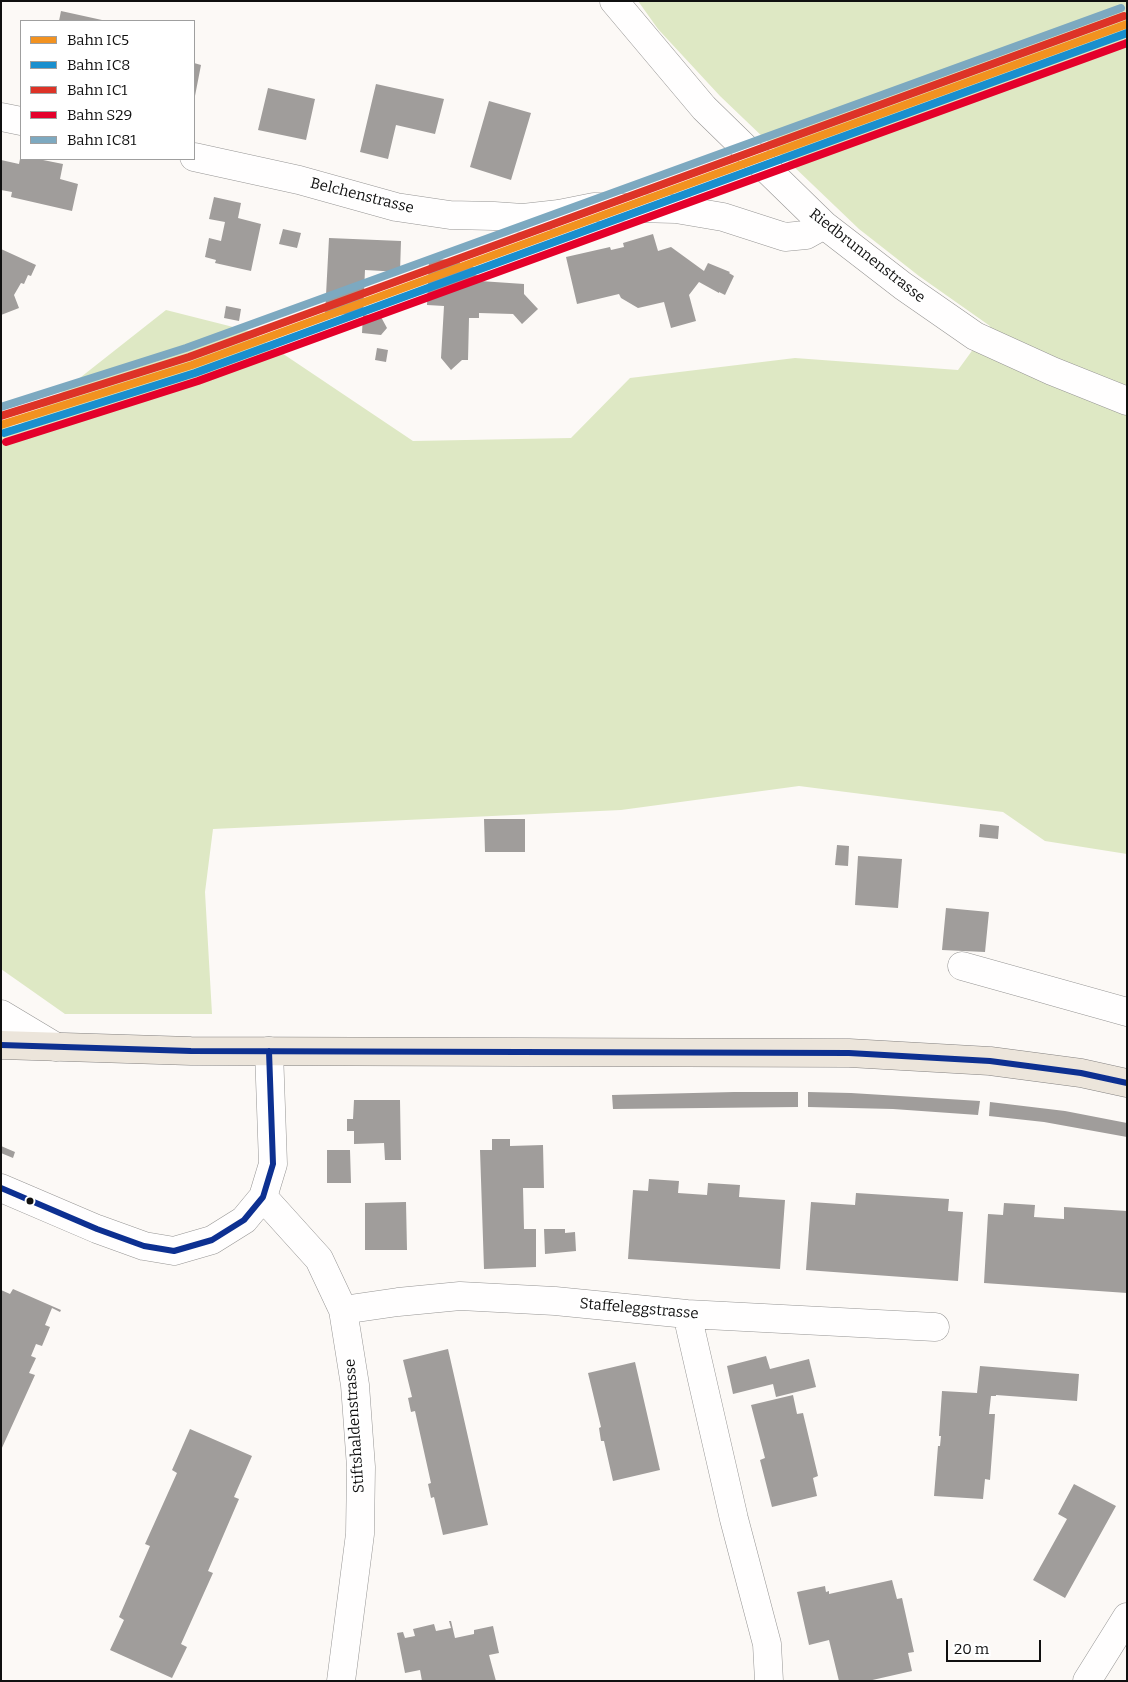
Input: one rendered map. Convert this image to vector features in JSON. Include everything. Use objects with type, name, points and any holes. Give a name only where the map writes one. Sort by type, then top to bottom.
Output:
[{"type":"main road","points":[[1,1045],[191,1051],[849,1053],[990,1061],[1081,1073],[1127,1083]]},
{"type":"street","name":"Riedbrunnenstrasse","points":[[614,1],[704,108],[824,225],[903,286],[975,336],[1052,371],[1127,401]]},
{"type":"street","points":[[1,117],[20,121]]},
{"type":"street","name":"Belchenstrasse","points":[[195,157],[299,180],[396,207],[450,215],[523,218],[559,214],[594,207],[676,209],[723,217],[785,237],[806,235],[824,225]]},
{"type":"street","points":[[962,966],[1127,1012]]},
{"type":"street","points":[[1,1014],[56,1047]]},
{"type":"street","points":[[1,1188],[97,1229],[144,1246],[174,1251],[212,1240],[244,1220],[263,1197],[273,1164],[269,1051]]},
{"type":"street","name":"Stiftshaldenstrasse","points":[[263,1197],[319,1259],[343,1310],[355,1385],[361,1467],[361,1505],[360,1534],[342,1681]]},
{"type":"street","name":"Staffeleggstrasse","points":[[343,1310],[460,1296],[555,1302],[687,1314],[935,1327]]},
{"type":"street","points":[[687,1314],[734,1518],[767,1644],[769,1681]]},
{"type":"street","points":[[1087,1681],[1127,1617]]},
{"type":"green space","points":[[638,1],[1127,1],[1127,854],[1045,841],[1003,812],[799,786],[621,810],[213,829],[205,892],[212,1014],[65,1014],[1,969],[1,421],[15,429],[166,310],[249,331],[413,441],[571,438],[630,378],[795,358],[958,370],[990,326],[919,276],[859,229],[720,96],[658,29]]},
{"type":"building","points":[[61,11],[102,20],[59,20]]},
{"type":"building","points":[[195,63],[201,65],[195,96]]},
{"type":"building","points":[[376,84],[444,99],[435,134],[396,125],[388,159],[360,152]]},
{"type":"building","points":[[268,88],[315,99],[306,140],[258,130]]},
{"type":"building","points":[[489,101],[531,113],[511,180],[470,167]]},
{"type":"building","points":[[20,159],[43,160],[63,164],[60,179],[78,184],[72,211],[11,197],[12,192],[1,190],[1,160],[19,164]]},
{"type":"building","points":[[214,197],[241,203],[238,218],[261,224],[251,271],[215,263],[216,260],[205,257],[209,238],[221,241],[225,222],[209,219]]},
{"type":"building","points":[[283,229],[301,233],[297,248],[279,244]]},
{"type":"building","points":[[653,234],[658,251],[671,247],[704,271],[708,263],[730,272],[734,276],[725,295],[699,282],[689,295],[696,321],[671,328],[664,302],[638,308],[621,298],[619,294],[577,304],[566,257],[610,247],[611,250],[624,247],[623,243]]},
{"type":"building","points":[[329,238],[401,241],[400,272],[365,270],[363,315],[325,314]]},
{"type":"building","points":[[1,249],[36,265],[31,276],[28,275],[24,284],[21,283],[14,295],[19,308],[1,315]]},
{"type":"building","points":[[429,259],[460,260],[460,267],[475,267],[475,275],[481,276],[480,281],[524,284],[524,294],[538,309],[522,324],[513,314],[479,313],[479,318],[469,318],[468,360],[462,360],[451,370],[441,358],[444,306],[427,305]]},
{"type":"building","points":[[226,306],[241,309],[239,321],[224,318]]},
{"type":"building","points":[[363,315],[381,317],[387,328],[381,335],[362,333]]},
{"type":"building","points":[[377,348],[388,350],[386,362],[375,360]]},
{"type":"building","points":[[484,819],[525,819],[525,852],[485,852]]},
{"type":"building","points":[[980,824],[999,826],[998,839],[979,837]]},
{"type":"building","points":[[837,845],[849,846],[848,866],[835,865]]},
{"type":"building","points":[[858,856],[902,859],[898,908],[855,905]]},
{"type":"building","points":[[946,908],[989,912],[985,952],[942,950]]},
{"type":"building","points":[[798,1092],[798,1107],[613,1109],[612,1095]]},
{"type":"building","points":[[808,1092],[980,1101],[978,1115],[893,1109],[808,1107]]},
{"type":"building","points":[[354,1100],[400,1100],[401,1160],[385,1160],[384,1143],[354,1144],[354,1131],[347,1131],[347,1119],[353,1119]]},
{"type":"building","points":[[990,1102],[1065,1111],[1127,1123],[1127,1137],[1044,1122],[989,1116]]},
{"type":"building","points":[[492,1139],[510,1139],[510,1146],[543,1145],[544,1188],[523,1188],[524,1229],[536,1229],[536,1267],[484,1269],[480,1150],[492,1150]]},
{"type":"building","points":[[1,1146],[15,1152],[13,1158],[1,1153]]},
{"type":"building","points":[[327,1150],[350,1150],[351,1183],[327,1183]]},
{"type":"building","points":[[649,1179],[679,1181],[678,1193],[707,1195],[708,1183],[740,1185],[739,1197],[785,1200],[780,1269],[628,1259],[633,1190],[648,1191]]},
{"type":"building","points":[[856,1193],[949,1199],[948,1211],[963,1212],[958,1281],[806,1270],[811,1202],[855,1205]]},
{"type":"building","points":[[406,1202],[407,1250],[365,1250],[365,1203]]},
{"type":"building","points":[[1004,1203],[1035,1205],[1034,1217],[1064,1219],[1064,1207],[1127,1211],[1127,1293],[984,1283],[988,1214],[1003,1215]]},
{"type":"building","points":[[544,1229],[565,1229],[565,1233],[575,1232],[576,1251],[545,1254]]},
{"type":"building","points":[[13,1289],[61,1310],[60,1312],[52,1308],[45,1325],[50,1327],[42,1346],[36,1344],[31,1356],[36,1358],[29,1373],[35,1375],[1,1450],[1,1290],[10,1294]]},
{"type":"building","points":[[448,1349],[488,1525],[443,1535],[434,1497],[431,1498],[428,1484],[431,1483],[415,1411],[411,1412],[408,1398],[412,1397],[403,1360]]},
{"type":"building","points":[[766,1356],[770,1369],[809,1359],[816,1387],[776,1397],[773,1384],[733,1394],[727,1366]]},
{"type":"building","points":[[635,1362],[660,1470],[613,1481],[604,1441],[601,1441],[599,1428],[601,1427],[588,1373]]},
{"type":"building","points":[[980,1366],[1079,1374],[1077,1401],[991,1396],[989,1414],[995,1414],[990,1480],[985,1479],[983,1499],[934,1496],[938,1446],[940,1446],[941,1436],[939,1436],[942,1391],[977,1393]]},
{"type":"building","points":[[793,1395],[797,1414],[803,1413],[818,1476],[813,1478],[817,1496],[772,1507],[760,1460],[765,1458],[751,1405]]},
{"type":"building","points":[[190,1429],[252,1456],[234,1497],[239,1499],[208,1571],[213,1573],[181,1644],[187,1647],[172,1678],[110,1650],[124,1620],[119,1617],[150,1546],[145,1544],[177,1473],[172,1470]]},
{"type":"building","points":[[1074,1484],[1116,1506],[1065,1598],[1033,1580],[1067,1519],[1058,1514]]},
{"type":"building","points":[[892,1580],[897,1599],[902,1598],[914,1652],[908,1653],[912,1671],[868,1681],[839,1681],[829,1640],[809,1645],[797,1592],[825,1586],[826,1592],[829,1591],[829,1594]]},
{"type":"building","points":[[449,1621],[451,1621],[455,1638],[474,1634],[474,1630],[493,1626],[499,1653],[489,1655],[496,1681],[422,1681],[420,1670],[405,1673],[397,1633],[403,1632],[405,1638],[415,1636],[413,1629],[434,1624],[436,1631],[451,1628]]},
{"type":"rail line","name":"IC81","points":[[1,407],[186,348],[1121,8]]},
{"type":"rail line","name":"IC1","points":[[1,416],[189,357],[1124,16]]},
{"type":"rail line","name":"IC5","points":[[1,425],[192,365],[1127,24]]},
{"type":"rail line","name":"IC8","points":[[4,433],[195,373],[1127,33]]},
{"type":"rail line","name":"S29","points":[[6,442],[198,381],[1127,43]]},
{"type":"transit line","points":[[1,1045],[191,1051],[849,1053],[990,1061],[1081,1073],[1127,1083]]},
{"type":"transit line","points":[[1,1188],[97,1229],[144,1246],[174,1251],[212,1240],[244,1220],[263,1197],[273,1164],[269,1051]]}]
